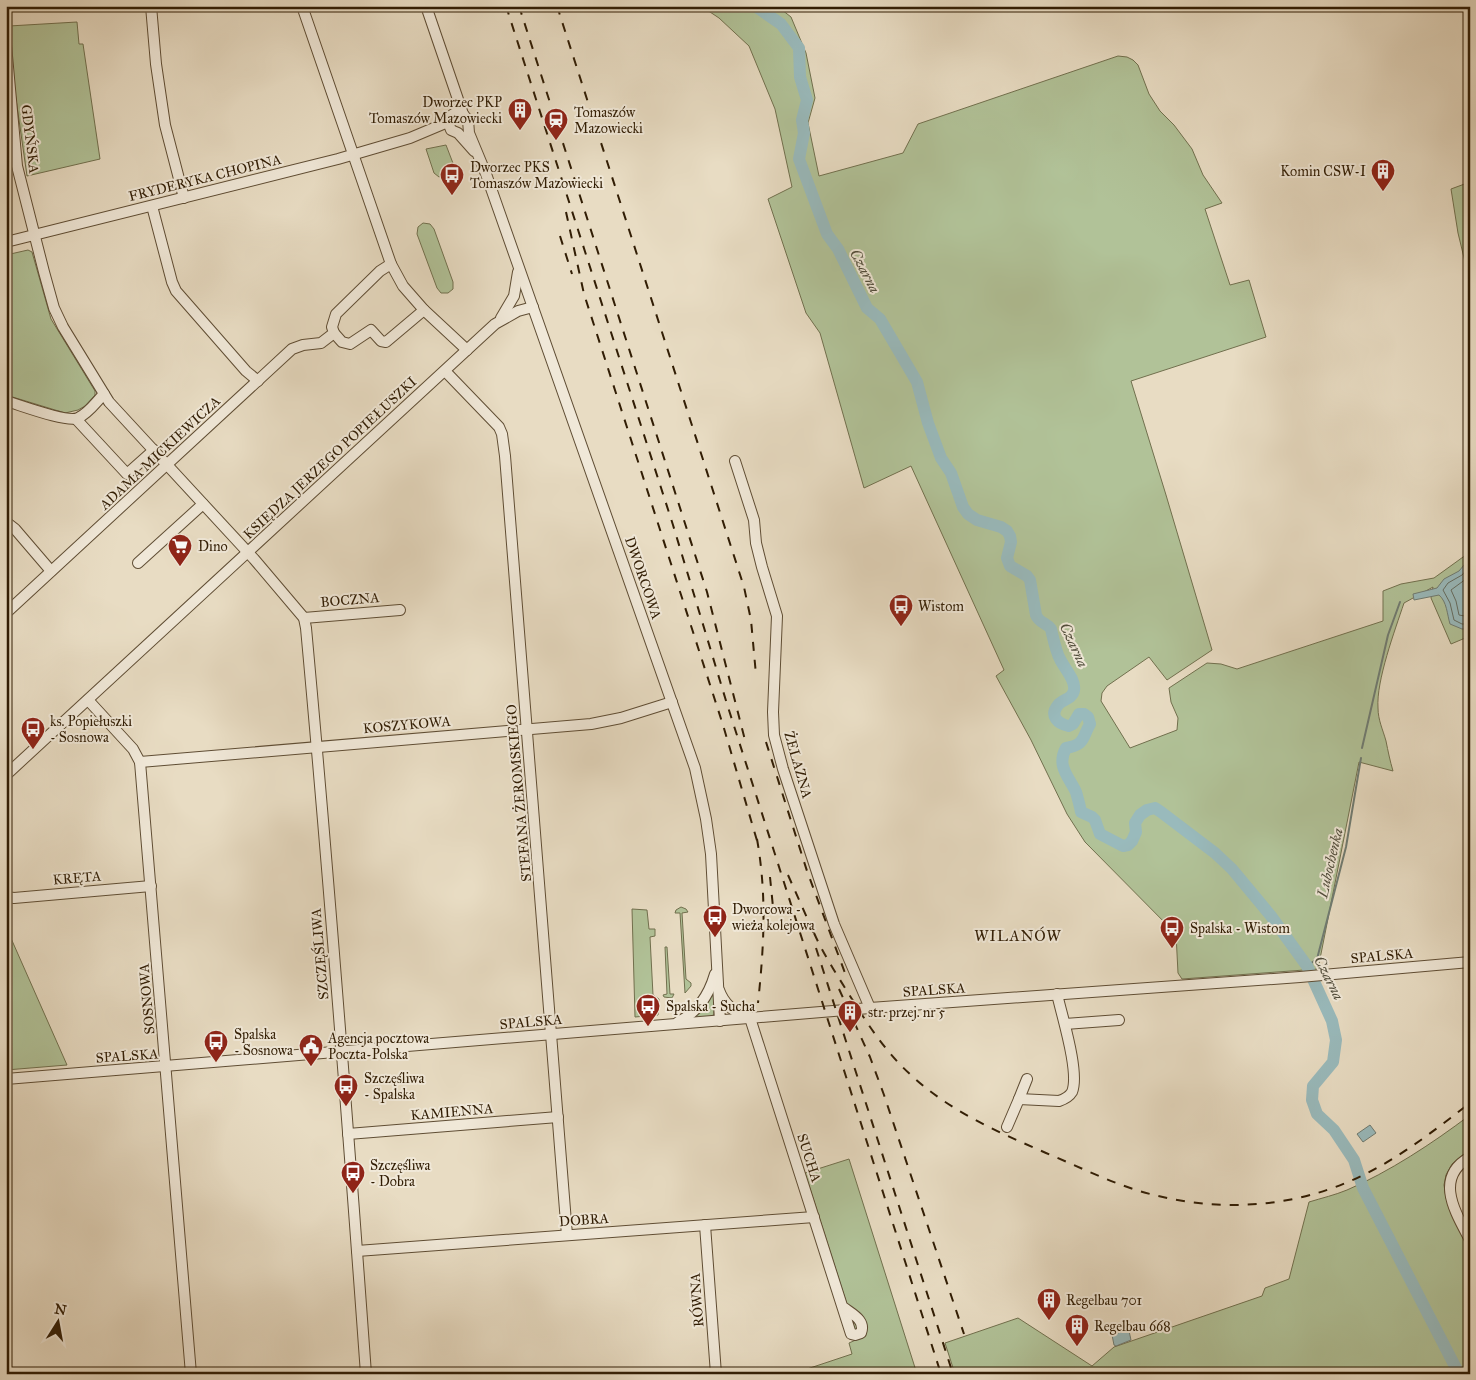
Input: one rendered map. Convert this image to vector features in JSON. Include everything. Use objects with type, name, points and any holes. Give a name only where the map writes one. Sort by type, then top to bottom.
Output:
[{"type":"street","points":[[151,6],[156,64],[165,125],[184,198]]},
{"type":"street","points":[[302,6],[392,264],[403,286],[424,310],[467,350]]},
{"type":"street","points":[[426,6],[463,114],[455,113],[452,125]]},
{"type":"street","name":"GDYŃSKA","points":[[6,45],[17,166],[34,236],[58,318],[104,394],[248,552]]},
{"type":"street","points":[[452,125],[453,85]]},
{"type":"street","name":"DWORCOWA","points":[[463,114],[468,120],[468,128],[486,174],[695,768],[706,820],[713,878],[720,1021]]},
{"type":"street","points":[[452,125],[466,131],[468,128]]},
{"type":"street","name":"FRYDERYKA CHOPINA","points":[[6,242],[353,155],[452,125]]},
{"type":"street","name":"DWORCOWA","points":[[452,125],[479,158]]},
{"type":"street","points":[[152,206],[176,291],[246,371],[258,381]]},
{"type":"street","points":[[392,264],[380,271],[336,314],[332,327],[334,333],[342,342],[350,344],[371,330],[381,341],[386,342],[424,310]]},
{"type":"street","name":"KSIĘDZA JERZEGO POPIEŁUSZKI","points":[[496,324],[510,305],[514,296],[518,283],[518,266]]},
{"type":"street","points":[[510,305],[517,301],[532,304]]},
{"type":"street","name":"KSIĘDZA JERZEGO POPIEŁUSZKI","points":[[6,775],[496,324],[532,304]]},
{"type":"street","name":"ADAMA MICKIEWICZA","points":[[8,607],[51,571],[292,349],[303,345],[321,344],[334,333]]},
{"type":"street","name":"STEFANA ŻEROMSKIEGO","points":[[445,371],[494,421],[502,434],[528,728],[567,1235]]},
{"type":"street","points":[[6,401],[65,419],[76,419],[86,413],[104,394]]},
{"type":"street","points":[[76,419],[127,474],[154,450]]},
{"type":"street","name":"ŻELAZNA","points":[[735,461],[754,520],[756,543],[777,616],[773,712],[774,735],[783,769],[834,924],[870,1008]]},
{"type":"street","points":[[138,563],[203,504]]},
{"type":"street","points":[[6,522],[51,571]]},
{"type":"street","points":[[248,552],[304,618]]},
{"type":"street","name":"BOCZNA","points":[[304,618],[400,610]]},
{"type":"street","name":"SZCZĘŚLIWA","points":[[304,618],[317,747],[366,1374]]},
{"type":"street","name":"SOSNOWA","points":[[88,700],[133,749],[140,762],[191,1374]]},
{"type":"street","name":"KOSZYKOWA","points":[[140,762],[592,724],[607,722],[672,702]]},
{"type":"street","name":"KRĘTA","points":[[6,897],[14,898],[151,886]]},
{"type":"street","name":"SPALSKA","points":[[6,1079],[870,1008],[1300,977],[1470,962]]},
{"type":"street","points":[[671,1025],[690,1016],[703,1001],[711,986],[717,966]]},
{"type":"street","points":[[718,985],[722,997],[728,1006],[737,1013],[750,1018]]},
{"type":"street","points":[[1019,1098],[1060,1101],[1066,1099],[1072,1092],[1074,1081],[1072,1055],[1057,994]]},
{"type":"street","name":"SUCHA","points":[[750,1018],[843,1307]]},
{"type":"street","points":[[1065,1024],[1119,1020]]},
{"type":"street","points":[[1007,1127],[1027,1079]]},
{"type":"street","name":"KAMIENNA","points":[[348,1134],[558,1117]]},
{"type":"street","points":[[1470,1157],[1459,1164],[1454,1171],[1450,1191],[1453,1205],[1470,1240]]},
{"type":"street","name":"DOBRA","points":[[357,1252],[814,1217]]},
{"type":"street","name":"RÓWNA","points":[[706,1225],[716,1374]]},
{"type":"green space","points":[[701,6],[777,6],[791,17],[806,53],[815,98],[808,123],[819,176],[903,153],[918,124],[1118,56],[1127,57],[1138,65],[1149,94],[1160,111],[1174,125],[1192,149],[1203,175],[1222,203],[1205,209],[1230,285],[1249,280],[1266,337],[1131,381],[1212,650],[1167,680],[1149,657],[1107,686],[1102,693],[1101,701],[1130,748],[1177,730],[1178,718],[1171,702],[1169,688],[1207,663],[1221,664],[1237,669],[1383,621],[1383,591],[1401,584],[1434,578],[1470,552],[1470,636],[1451,644],[1431,598],[1433,587],[1404,603],[1387,656],[1378,697],[1379,717],[1393,771],[1359,762],[1318,969],[1182,979],[1178,973],[1176,934],[1085,842],[1067,814],[1031,740],[996,676],[1004,670],[911,466],[864,488],[820,333],[806,313],[768,199],[792,187],[775,109],[749,46],[719,18]]},
{"type":"green space","points":[[77,22],[79,44],[83,44],[100,159],[27,176],[14,85],[9,26]]},
{"type":"green space","points":[[446,145],[456,171],[439,177],[434,173],[426,149]]},
{"type":"green space","points":[[1470,182],[1470,267],[1466,266],[1458,233],[1451,189]]},
{"type":"green space","points":[[423,223],[430,224],[434,229],[453,282],[453,289],[448,293],[441,293],[437,288],[417,234],[418,227]]},
{"type":"green space","points":[[28,250],[32,252],[51,319],[95,391],[95,395],[85,406],[78,410],[65,413],[6,395],[6,255]]},
{"type":"green space","points":[[681,907],[688,912],[682,913],[686,979],[691,983],[691,986],[685,993],[680,913],[675,913]]},
{"type":"green space","points":[[632,909],[647,910],[649,929],[655,929],[655,936],[650,937],[653,995],[659,999],[658,1015],[635,1017]]},
{"type":"green space","points":[[6,927],[67,1065],[6,1070]]},
{"type":"green space","points":[[665,947],[667,947],[670,994],[674,994],[672,998],[664,997],[663,995],[667,994]]},
{"type":"green space","points":[[712,994],[714,998],[713,1016],[694,1018],[693,1015]]},
{"type":"green space","points":[[1470,1115],[1470,1152],[1452,1164],[1446,1175],[1444,1185],[1446,1198],[1470,1246],[1470,1374],[955,1374],[945,1343],[1018,1318],[1092,1366],[1114,1347],[1262,1296],[1265,1288],[1289,1279],[1309,1202],[1342,1192],[1379,1175],[1426,1146]]},
{"type":"green space","points":[[849,1159],[917,1374],[792,1374],[852,1354],[849,1343],[858,1339],[805,1173]]},
{"type":"water","points":[[1470,558],[1470,629],[1462,629],[1450,624],[1445,605],[1439,595],[1414,600],[1413,594],[1437,588],[1444,579],[1459,571]]},
{"type":"water","points":[[1370,1125],[1376,1133],[1363,1142],[1357,1134]]},
{"type":"water","points":[[1126,1330],[1129,1331],[1131,1340],[1116,1346],[1114,1345],[1112,1335]]},
{"type":"waterway","name":"Czarna","points":[[755,6],[781,24],[799,48],[800,77],[807,100],[802,120],[804,133],[799,159],[827,234],[838,249],[867,308],[880,319],[917,382],[928,423],[941,458],[951,473],[963,507],[968,514],[977,520],[1001,527],[1010,536],[1011,542],[1007,558],[1010,566],[1027,576],[1030,580],[1036,615],[1039,620],[1051,629],[1059,656],[1073,682],[1074,690],[1072,694],[1055,709],[1056,719],[1069,726],[1073,724],[1079,714],[1084,714],[1088,717],[1090,724],[1082,740],[1077,745],[1066,748],[1062,760],[1065,771],[1076,792],[1081,812],[1095,820],[1100,834],[1123,846],[1128,845],[1132,841],[1136,832],[1135,823],[1140,815],[1147,810],[1155,808],[1161,812],[1215,853],[1232,869],[1271,916],[1307,966],[1332,1021],[1336,1040],[1333,1062],[1313,1086],[1312,1100],[1317,1114],[1334,1130],[1354,1160],[1363,1188],[1459,1374]]},
{"type":"waterway","name":"Lubochenka","points":[[1362,748],[1388,635],[1400,602]]},
{"type":"waterway","name":"Lubochenka","points":[[1307,966],[1317,959],[1346,847],[1361,758]]},
{"type":"railway","points":[[506,6],[673,525],[727,704],[941,1374]]},
{"type":"railway","points":[[519,6],[707,592],[745,740]]},
{"type":"railway","points":[[557,6],[744,587],[751,620],[756,675]]},
{"type":"railway","points":[[566,212],[584,294],[723,725],[758,844]]},
{"type":"railway","points":[[560,236],[572,274]]},
{"type":"railway","points":[[766,742],[807,871],[845,973]]},
{"type":"railway","points":[[757,839],[764,921],[758,1003]]},
{"type":"railway","points":[[788,875],[816,938]]},
{"type":"railway","points":[[770,877],[773,907]]},
{"type":"railway","points":[[814,933],[833,968],[876,1035],[902,1066],[927,1089],[959,1111],[1010,1137],[1111,1181],[1153,1195],[1194,1202],[1236,1205],[1278,1202],[1323,1191],[1347,1182],[1390,1161],[1470,1103]]},
{"type":"railway","points":[[816,948],[953,1374]]},
{"type":"railway","points":[[839,989],[870,1057],[884,1095],[964,1334]]},
{"type":"place","name":"Dworzec PKP Tomaszów Mazowiecki","points":[[520,131]]},
{"type":"place","name":"Tomaszów Mazowiecki","points":[[556,141]]},
{"type":"place","name":"Komin CSW-I","points":[[1383,192]]},
{"type":"place","name":"Dworzec PKS Tomaszów Mazowiecki","points":[[452,196]]},
{"type":"place","name":"Dino","points":[[180,567]]},
{"type":"place","name":"Wistom","points":[[901,627]]},
{"type":"place","name":"ks. Popiełuszki - Sosnowa","points":[[33,750]]},
{"type":"place","name":"Dworcowa - wieża kolejowa","points":[[715,938]]},
{"type":"place","name":"Spalska - Wistom","points":[[1172,949]]},
{"type":"place","name":"Spalska - Sucha","points":[[648,1027]]},
{"type":"place","name":"str. przej. nr 5","points":[[850,1033]]},
{"type":"place","name":"Spalska - Sosnowa","points":[[216,1063]]},
{"type":"place","name":"Agencja pocztowa Poczta-Polska","points":[[311,1067]]},
{"type":"place","name":"Szczęśliwa - Spalska","points":[[346,1107]]},
{"type":"place","name":"Szczęśliwa - Dobra","points":[[353,1194]]},
{"type":"place","name":"Regelbau 701","points":[[1049,1321]]},
{"type":"place","name":"Regelbau 668","points":[[1077,1347]]},
{"type":"district","name":"WILANÓW","points":[[1018,936]]}]
